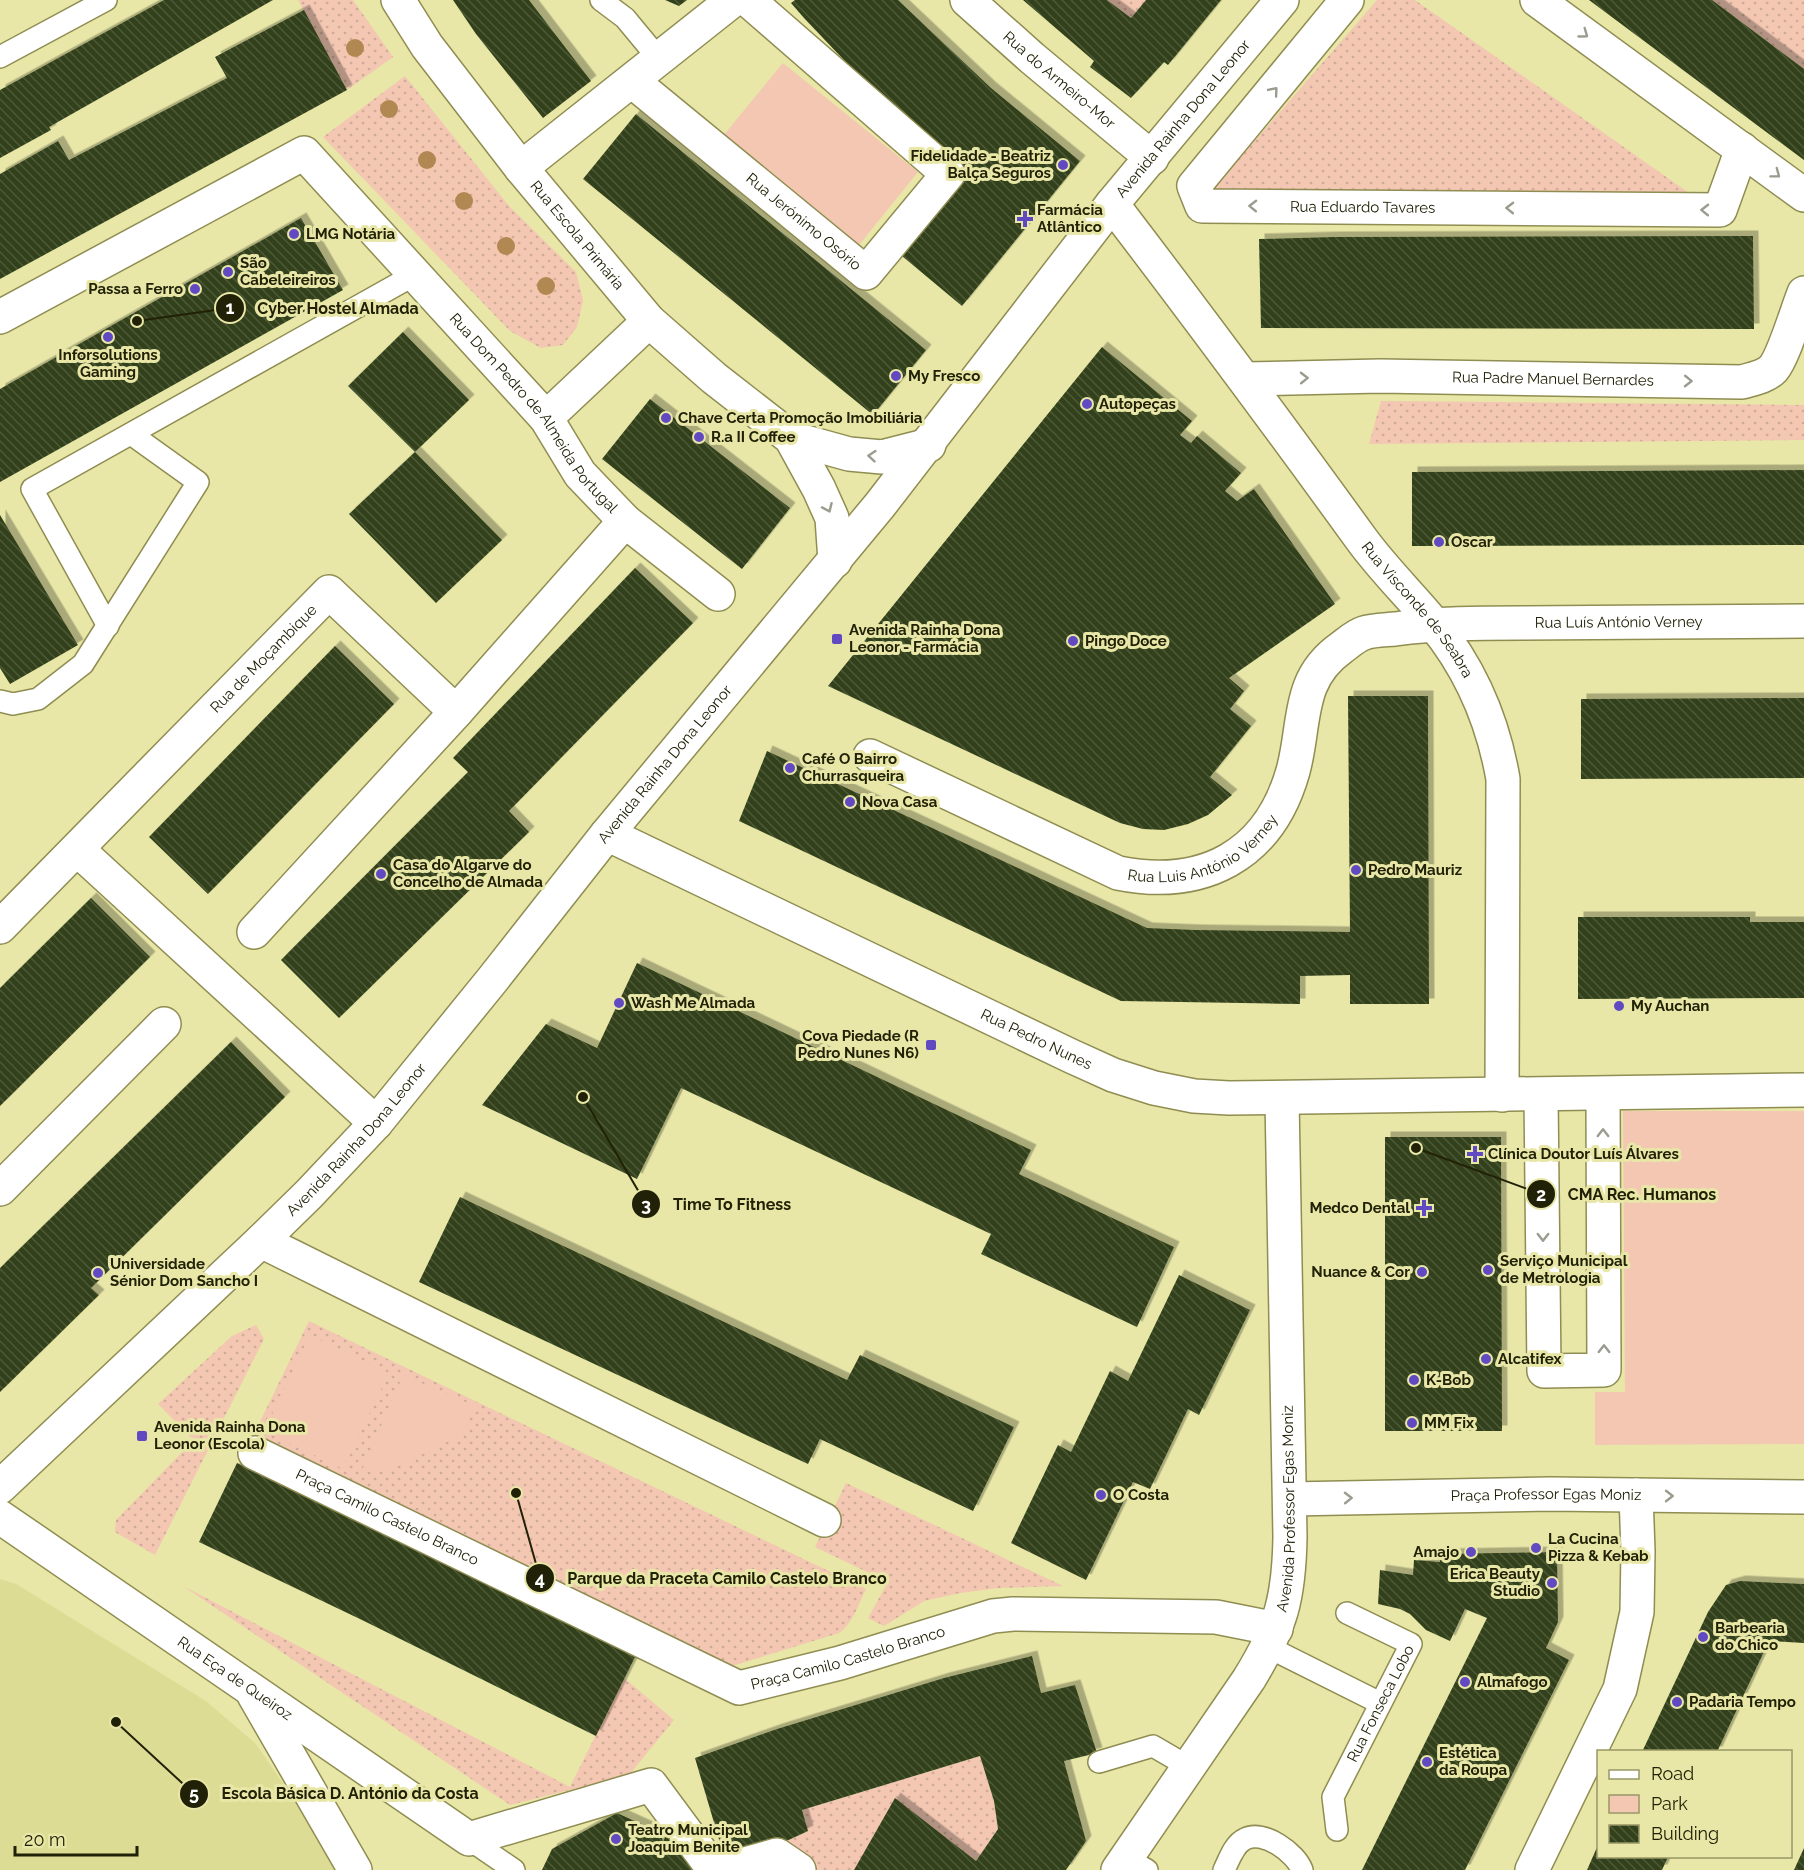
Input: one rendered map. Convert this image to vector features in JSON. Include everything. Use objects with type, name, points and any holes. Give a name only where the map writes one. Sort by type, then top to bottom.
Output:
[{"type":"street","name":"Rua Escola Primária","points":[[398,0],[427,46],[521,168],[649,321],[714,378],[791,438],[849,454],[882,456],[929,445]]},
{"type":"street","points":[[521,168],[733,0]]},
{"type":"street","name":"Rua Jerónimo Osório","points":[[632,81],[866,273],[948,174],[748,0]]},
{"type":"street","name":"Rua do Armeiro-Mor","points":[[967,0],[1032,58],[1152,158]]},
{"type":"street","name":"Avenida Rainha Dona Leonor","points":[[0,1487],[261,1241],[376,1123],[607,834],[929,445],[1023,318],[1112,204],[1282,0]]},
{"type":"street","name":"Rua Eduardo Tavares","points":[[1347,0],[1194,186],[1202,206],[1719,210],[1742,149]]},
{"type":"street","points":[[1537,0],[1804,195]]},
{"type":"street","name":"Rua Dom Pedro de Almeida Portugal","points":[[0,317],[304,153],[546,418],[580,474],[626,521],[718,594]]},
{"type":"street","name":"Rua Visconde de Seabra","points":[[1112,204],[1245,379],[1381,565],[1433,624],[1461,662],[1485,708],[1497,745],[1503,779],[1502,1095]]},
{"type":"street","name":"Rua Padre Manuel Bernardes","points":[[1245,379],[1380,376],[1742,382],[1761,377],[1772,370],[1779,358],[1804,292]]},
{"type":"street","points":[[546,418],[649,321]]},
{"type":"street","name":"Rua Escola Primária","points":[[791,438],[832,518],[835,561]]},
{"type":"street","points":[[255,932],[626,521]]},
{"type":"street","name":"Rua de Moçambique","points":[[0,927],[329,592],[456,712]]},
{"type":"street","name":"Rua Luís António Verney","points":[[1433,624],[1804,621]]},
{"type":"street","name":"Rua Luis António Verney","points":[[870,756],[1118,873],[1143,878],[1170,878],[1194,874],[1219,865],[1240,852],[1258,836],[1274,816],[1286,794],[1294,770],[1308,688],[1317,672],[1333,653],[1364,633],[1433,624]]},
{"type":"street","name":"Rua Pedro Nunes","points":[[607,834],[1113,1075],[1154,1088],[1194,1096],[1282,1099],[1502,1095]]},
{"type":"street","points":[[78,850],[376,1123]]},
{"type":"street","points":[[0,1190],[164,1024]]},
{"type":"street","points":[[1502,1095],[1804,1090]]},
{"type":"street","points":[[1541,1095],[1544,1371],[1604,1370],[1603,1094]]},
{"type":"street","name":"Avenida Professor Egas Moniz","points":[[1130,1866],[1189,1767],[1249,1679],[1272,1638],[1282,1611],[1290,1574],[1282,1099]]},
{"type":"street","points":[[261,1241],[824,1520]]},
{"type":"street","name":"Praça Camilo Castelo Branco","points":[[255,1453],[739,1688],[840,1663],[993,1616],[1013,1614],[1216,1617],[1272,1638]]},
{"type":"street","name":"Praça Professor Egas Moniz","points":[[1290,1499],[1550,1494],[1804,1497]]},
{"type":"street","points":[[1532,1870],[1620,1689],[1637,1612],[1636,1496]]},
{"type":"street","name":"Rua Eça de Queiroz","points":[[0,1517],[469,1839]]},
{"type":"street","points":[[250,1689],[356,1870]]},
{"type":"street","points":[[469,1839],[651,1785],[714,1870]]},
{"type":"street","points":[[724,1870],[777,1855],[799,1870]]},
{"type":"lane","points":[[0,57],[106,0]]},
{"type":"lane","points":[[601,0],[623,9],[659,59]]},
{"type":"lane","points":[[108,626],[32,489],[414,275]]},
{"type":"lane","points":[[0,701],[14,704],[38,699],[82,664],[198,482],[131,434]]},
{"type":"lane","name":"Rua Fonseca Lobo","points":[[1337,1830],[1333,1797],[1411,1644],[1347,1613]]},
{"type":"lane","points":[[1272,1638],[1380,1703]]},
{"type":"lane","points":[[1099,1762],[1153,1746],[1189,1767]]},
{"type":"lane","points":[[1224,1870],[1239,1844],[1253,1836],[1264,1838],[1287,1850],[1297,1858],[1302,1870]]},
{"type":"lane","points":[[469,1839],[514,1870]]},
{"type":"shaded area","points":[[0,1579],[16,1584],[206,1701],[256,1744],[315,1830],[338,1870],[0,1870]]},
{"type":"green space","points":[[298,0],[353,0],[393,57],[347,90]]},
{"type":"green space","points":[[1107,0],[1146,0],[1131,18]]},
{"type":"green space","points":[[1377,0],[1415,0],[1689,193],[1213,189]]},
{"type":"green space","points":[[1712,0],[1804,0],[1804,69]]},
{"type":"green space","points":[[783,63],[918,172],[859,245],[723,136]]},
{"type":"green space","points":[[405,76],[509,206],[576,272],[583,300],[577,327],[563,345],[541,348],[510,331],[323,137]]},
{"type":"green space","points":[[1381,401],[1804,405],[1804,440],[1369,444]]},
{"type":"green space","points":[[1623,1111],[1804,1111],[1804,1444],[1595,1445],[1595,1392],[1625,1392]]},
{"type":"green space","points":[[309,1321],[866,1589],[855,1613],[848,1625],[839,1633],[729,1667],[252,1438]]},
{"type":"green space","points":[[256,1325],[264,1339],[155,1555],[115,1532],[116,1520],[194,1440],[158,1404],[232,1336]]},
{"type":"green space","points":[[310,1335],[389,1373],[343,1469],[264,1431]]},
{"type":"green space","points":[[403,1375],[475,1406],[463,1434],[392,1469],[361,1472]]},
{"type":"green space","points":[[846,1483],[1063,1586],[999,1588],[924,1601],[884,1626],[868,1618],[888,1582],[815,1547]]},
{"type":"green space","points":[[183,1586],[570,1787],[624,1678],[674,1720],[629,1775],[510,1805]]},
{"type":"green space","points":[[980,1756],[994,1801],[998,1829],[976,1861],[895,1799],[854,1870],[817,1870],[780,1844],[808,1831],[802,1810]]},
{"type":"building","points":[[164,0],[273,0],[49,127],[51,130],[0,158],[0,90]]},
{"type":"building","points":[[453,0],[529,0],[591,81],[543,118],[476,34]]},
{"type":"building","points":[[665,0],[687,0],[679,6]]},
{"type":"building","points":[[795,0],[898,0],[991,88],[1080,161],[962,306],[902,256],[969,173],[861,78],[791,3]]},
{"type":"building","points":[[1023,0],[1107,0],[1131,18],[1146,0],[1221,0],[1168,65],[1164,62],[1131,98],[1090,67],[1094,61]]},
{"type":"building","points":[[1589,0],[1712,0],[1804,69],[1804,160]]},
{"type":"building","points":[[304,10],[347,90],[0,279],[0,174],[58,141],[69,160],[227,78],[215,57]]},
{"type":"building","points":[[636,114],[926,350],[873,415],[583,179]]},
{"type":"building","points":[[301,218],[343,290],[0,482],[0,389]]},
{"type":"building","points":[[1753,236],[1754,329],[1261,328],[1259,239]]},
{"type":"building","points":[[403,332],[469,400],[415,452],[348,386]]},
{"type":"building","name":"Pingo Doce","points":[[1102,347],[1192,421],[1180,435],[1191,443],[1197,436],[1241,473],[1225,491],[1237,501],[1254,489],[1335,604],[1229,678],[1244,691],[1230,709],[1251,726],[1210,777],[1232,795],[1208,815],[1188,824],[1164,830],[1143,829],[1120,823],[828,686]]},
{"type":"building","points":[[650,399],[790,508],[742,569],[602,459]]},
{"type":"building","points":[[415,452],[502,540],[436,603],[349,514]]},
{"type":"building","points":[[1804,470],[1804,545],[1412,546],[1412,472]]},
{"type":"building","points":[[0,515],[78,645],[10,684],[0,668]]},
{"type":"building","points":[[635,568],[693,623],[509,811],[529,832],[339,1018],[281,960],[468,772],[453,758]]},
{"type":"building","points":[[335,646],[394,704],[208,894],[149,837]]},
{"type":"building","points":[[1348,696],[1428,696],[1429,1004],[1350,1004],[1350,975],[1300,976],[1300,1004],[1121,1001],[739,821],[767,751],[1147,928],[1350,932]]},
{"type":"building","points":[[1804,698],[1804,778],[1581,779],[1581,699]]},
{"type":"building","points":[[91,898],[150,957],[0,1106],[0,988]]},
{"type":"building","points":[[1578,917],[1750,917],[1750,922],[1804,922],[1804,998],[1578,999]]},
{"type":"building","points":[[637,963],[1031,1150],[1019,1174],[1174,1247],[1137,1327],[981,1254],[991,1234],[681,1088],[637,1179],[482,1105],[546,1024],[597,1048]]},
{"type":"building","points":[[231,1042],[285,1097],[91,1288],[99,1295],[0,1392],[0,1268]]},
{"type":"building","points":[[1385,1137],[1501,1137],[1502,1431],[1385,1431]]},
{"type":"building","points":[[460,1197],[847,1380],[860,1355],[1014,1427],[973,1511],[820,1439],[808,1464],[419,1282]]},
{"type":"building","points":[[1179,1275],[1250,1310],[1199,1415],[1188,1409],[1150,1489],[1133,1482],[1086,1580],[1011,1543],[1058,1445],[1071,1452],[1110,1371],[1128,1381]]},
{"type":"building","points":[[237,1463],[635,1657],[596,1736],[199,1542]]},
{"type":"building","points":[[1557,1552],[1558,1622],[1546,1648],[1569,1660],[1465,1870],[1362,1870],[1487,1618],[1465,1609],[1450,1641],[1426,1630],[1410,1614],[1378,1604],[1380,1570],[1413,1575],[1414,1560],[1440,1562],[1441,1554]]},
{"type":"building","points":[[1740,1581],[1804,1584],[1804,1643],[1769,1641],[1718,1750],[1643,1750],[1708,1612],[1726,1585]]},
{"type":"building","points":[[1032,1656],[1041,1693],[1075,1685],[1097,1753],[1064,1761],[1086,1841],[1066,1870],[854,1870],[895,1798],[976,1861],[998,1829],[994,1801],[980,1756],[802,1810],[808,1831],[780,1844],[725,1860],[695,1758],[777,1729],[944,1678]]},
{"type":"building","name":"Teatro Municipal Joaquim Benite","points":[[617,1813],[661,1833],[663,1842],[666,1835],[684,1844],[679,1853],[689,1851],[703,1870],[542,1870],[552,1849]]},
{"type":"building","points":[[1597,1847],[1597,1858],[1668,1858],[1662,1870],[1587,1870]]},
{"type":"building","points":[[1804,1848],[1804,1870],[1794,1870]]},
{"type":"place","name":"Fidelidade - Beatriz Balça Seguros","points":[[1063,165]]},
{"type":"place","name":"Farmácia Atlântico","points":[[1025,219]]},
{"type":"place","name":"LMG Notária","points":[[294,234]]},
{"type":"place","name":"São Cabeleireiros","points":[[228,272]]},
{"type":"place","name":"Passa a Ferro","points":[[195,289]]},
{"type":"place","name":"Cyber Hostel Almada","points":[[137,321]]},
{"type":"place","name":"Inforsolutions Gaming","points":[[108,337]]},
{"type":"place","name":"My Fresco","points":[[896,376]]},
{"type":"place","name":"Autopeças","points":[[1087,404]]},
{"type":"place","name":"Chave Certa Promoção Imobiliária","points":[[666,418]]},
{"type":"place","name":"R.a II Coffee","points":[[699,437]]},
{"type":"place","name":"Oscar","points":[[1439,542]]},
{"type":"place","name":"Avenida Rainha Dona Leonor - Farmácia","points":[[837,639]]},
{"type":"place","name":"Pingo Doce","points":[[1073,641]]},
{"type":"place","name":"Café O Bairro Churrasqueira","points":[[790,768]]},
{"type":"place","name":"Nova Casa","points":[[850,802]]},
{"type":"place","name":"Pedro Mauriz","points":[[1356,870]]},
{"type":"place","name":"Casa do Algarve do Concelho de Almada","points":[[381,874]]},
{"type":"place","name":"Wash Me Almada","points":[[619,1003]]},
{"type":"place","name":"My Auchan","points":[[1619,1006]]},
{"type":"place","name":"Cova Piedade (R Pedro Nunes N6)","points":[[931,1045]]},
{"type":"place","name":"Time To Fitness","points":[[583,1097]]},
{"type":"place","name":"CMA Rec. Humanos","points":[[1416,1148]]},
{"type":"place","name":"Clínica Doutor Luís Álvares","points":[[1475,1154]]},
{"type":"place","name":"Medco Dental","points":[[1424,1208]]},
{"type":"place","name":"Serviço Municipal de Metrologia","points":[[1488,1270]]},
{"type":"place","name":"Nuance & Cor","points":[[1422,1272]]},
{"type":"place","name":"Universidade Sénior Dom Sancho I","points":[[98,1273]]},
{"type":"place","name":"Alcatifex","points":[[1486,1359]]},
{"type":"place","name":"K-Bob","points":[[1414,1380]]},
{"type":"place","name":"MM Fix","points":[[1412,1423]]},
{"type":"place","name":"Avenida Rainha Dona Leonor (Escola)","points":[[142,1436]]},
{"type":"place","name":"Parque da Praceta Camilo Castelo Branco","points":[[516,1493]]},
{"type":"place","name":"O Costa","points":[[1101,1495]]},
{"type":"place","name":"La Cucina Pizza & Kebab","points":[[1536,1548]]},
{"type":"place","name":"Amajo","points":[[1471,1552]]},
{"type":"place","name":"Erica Beauty Studio","points":[[1552,1583]]},
{"type":"place","name":"Barbearia do Chico","points":[[1703,1637]]},
{"type":"place","name":"Almafogo","points":[[1465,1682]]},
{"type":"place","name":"Padaria Tempo","points":[[1677,1702]]},
{"type":"place","name":"Escola Básica D. António da Costa","points":[[116,1722]]},
{"type":"place","name":"Estética da Roupa","points":[[1427,1762]]},
{"type":"place","name":"Teatro Municipal Joaquim Benite","points":[[616,1839]]}]
